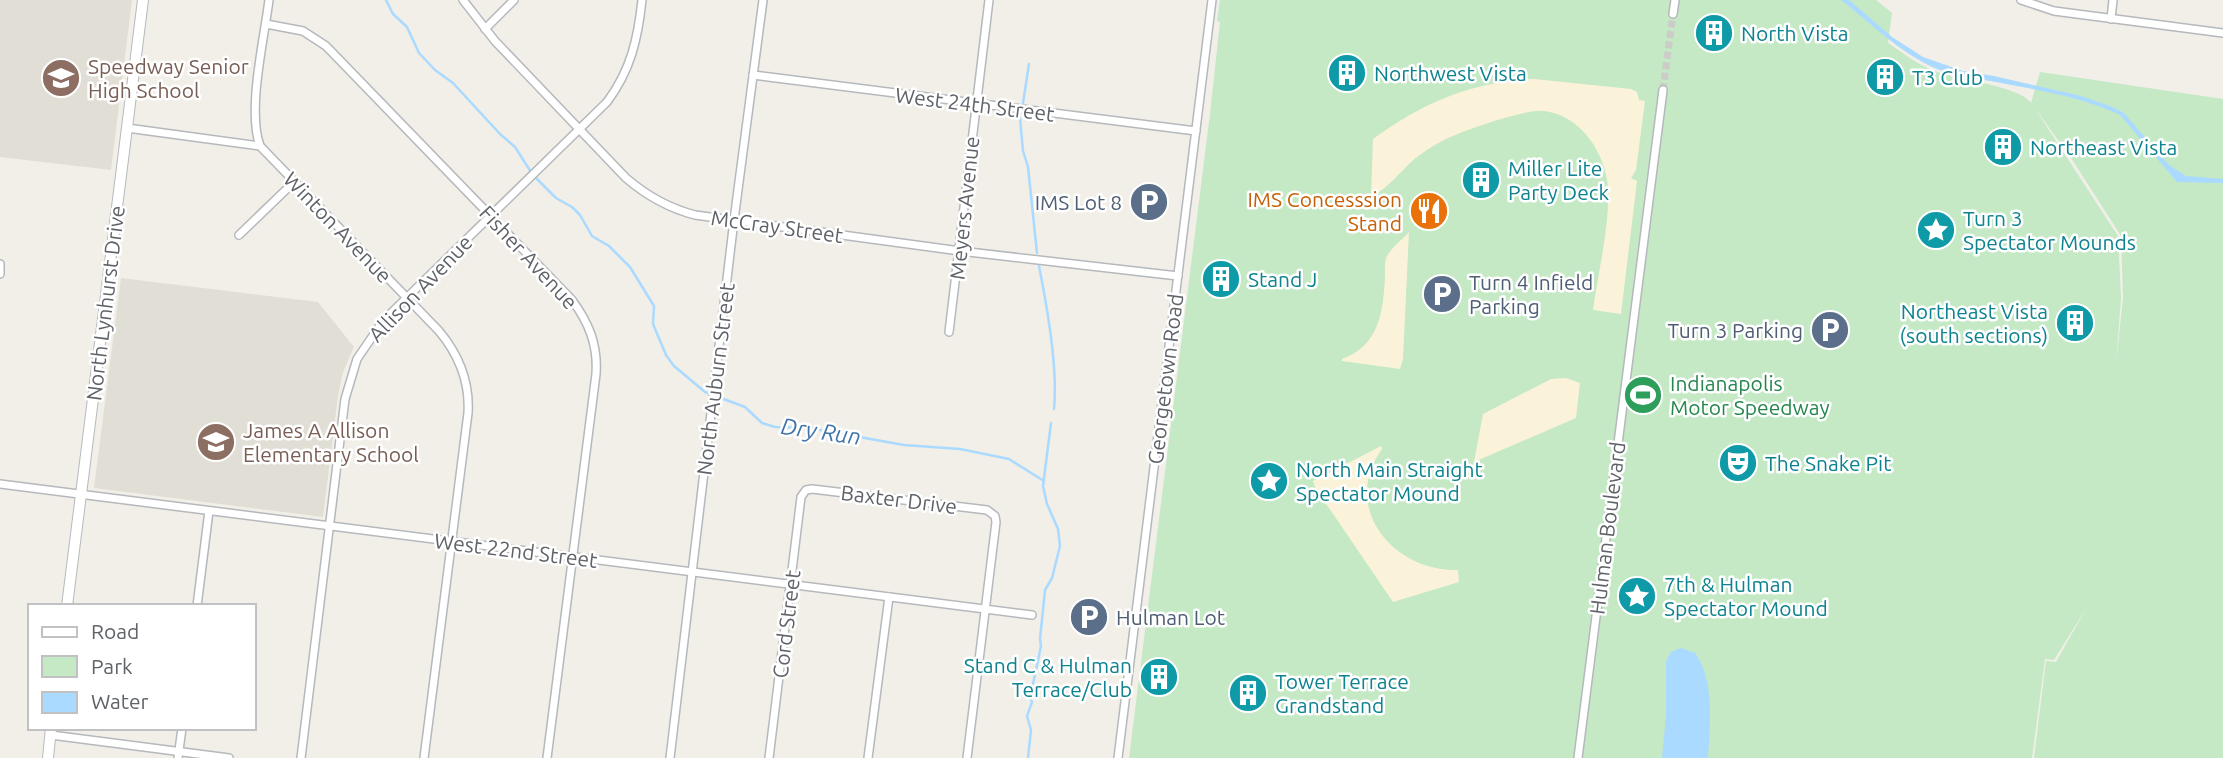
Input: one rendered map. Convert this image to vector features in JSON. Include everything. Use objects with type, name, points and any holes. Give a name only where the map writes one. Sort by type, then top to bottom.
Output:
[{"type":"main road","name":"North Lynhurst Drive","points":[[67,604],[143,0]]},
{"type":"main road","points":[[48,758],[51,732]]},
{"type":"street","points":[[127,128],[260,146],[254,112],[269,0]]},
{"type":"street","name":"McCray Street","points":[[463,0],[485,29],[626,178],[651,197],[682,212],[960,251],[1178,276]]},
{"type":"street","points":[[485,29],[514,0]]},
{"type":"street","name":"Allison Avenue","points":[[301,758],[345,399],[352,371],[372,335],[407,298],[607,102],[626,72],[637,41],[642,0]]},
{"type":"street","name":"North Auburn Street","points":[[670,758],[763,0]]},
{"type":"street","name":"Meyers Avenue","points":[[949,332],[989,0]]},
{"type":"street","name":"Georgetown Road","points":[[1118,758],[1212,0]]},
{"type":"street","points":[[1673,14],[1675,0]]},
{"type":"street","points":[[2021,0],[2051,11],[2223,33]]},
{"type":"street","points":[[2111,19],[2113,0]]},
{"type":"street","name":"Fisher Avenue","points":[[266,24],[303,30],[321,41],[572,300],[588,323],[594,343],[596,374],[547,758]]},
{"type":"street","name":"West 24th Street","points":[[753,75],[1196,131]]},
{"type":"street","name":"Hulman Boulevard","points":[[1578,758],[1663,90]]},
{"type":"street","name":"Winton Avenue","points":[[260,146],[450,345],[459,360],[466,381],[468,413],[424,758]]},
{"type":"street","points":[[239,235],[294,182]]},
{"type":"street","points":[[0,274],[1,264]]},
{"type":"street","name":"West 22nd Street","points":[[0,484],[1032,615]]},
{"type":"street","name":"Baxter Drive","points":[[804,491],[812,489],[987,510],[994,514],[996,522],[986,608]]},
{"type":"street","name":"Cord Street","points":[[769,758],[801,497],[804,491]]},
{"type":"street","points":[[197,604],[209,511]]},
{"type":"street","points":[[868,758],[889,597]]},
{"type":"street","points":[[967,758],[986,608]]},
{"type":"street","points":[[178,755],[182,730]]},
{"type":"street","points":[[51,732],[178,755],[229,758]]},
{"type":"shaded area","name":"Speedway Senior High School","points":[[0,0],[132,0],[111,170],[0,157]]},
{"type":"shaded area","name":"James A Allison Elementary School","points":[[121,278],[318,302],[354,347],[343,372],[338,396],[323,517],[94,488]]},
{"type":"green space","name":"Indianapolis Motor Speedway","points":[[1220,0],[1876,0],[1892,13],[1888,43],[1924,67],[2000,87],[2024,97],[2031,103],[2040,72],[2223,99],[2223,758],[2034,758],[2046,661],[2056,662],[2087,607],[2054,660],[2045,659],[2032,758],[1129,758],[1210,114],[1220,22],[1217,21]],"holes":[[[2034,107],[2071,158],[2121,236],[2123,298],[2116,364],[2121,298],[2118,236]]]},
{"type":"sand","points":[[1534,79],[1631,89],[1637,92],[1639,100],[1645,101],[1636,170],[1631,178],[1637,181],[1621,314],[1593,310],[1607,217],[1608,188],[1602,162],[1597,150],[1580,128],[1557,114],[1544,111],[1522,113],[1451,137],[1411,162],[1386,187],[1371,197],[1373,139],[1410,115],[1449,96],[1490,84]]},
{"type":"sand","points":[[1409,232],[1403,359],[1400,369],[1342,361],[1364,346],[1377,326],[1383,303],[1386,258]]},
{"type":"sand","points":[[1566,378],[1580,383],[1576,418],[1474,462],[1483,414],[1551,379]]},
{"type":"sand","points":[[1381,446],[1371,471],[1367,493],[1370,513],[1380,532],[1394,548],[1413,560],[1434,568],[1458,570],[1459,582],[1393,602],[1316,489],[1313,481]]},
{"type":"water","points":[[1841,0],[1849,0],[1892,37],[1923,57],[1963,71],[2081,96],[2110,106],[2124,113],[2169,165],[2186,176],[2223,179],[2223,183],[2177,182],[2120,115],[2107,109],[2034,89],[1954,74],[1924,63],[1899,47]]},
{"type":"water","points":[[1681,648],[1695,653],[1706,676],[1710,704],[1708,758],[1662,758],[1666,715],[1666,661],[1671,652]]},
{"type":"waterway","name":"Dry Run","points":[[386,0],[393,14],[407,27],[419,53],[435,70],[453,83],[515,147],[531,172]]},
{"type":"waterway","points":[[1023,103],[1029,64]]},
{"type":"waterway","points":[[1020,118],[1037,253]]},
{"type":"waterway","name":"Dry Run","points":[[535,177],[556,198],[572,207],[592,236],[609,246],[630,267],[654,306],[653,324],[666,355],[674,366],[705,392],[745,407],[762,423],[775,427],[809,428],[904,445],[960,449],[1009,459],[1044,481]]},
{"type":"waterway","points":[[1039,266],[1053,356],[1054,409]]},
{"type":"waterway","name":"Dry Run","points":[[1028,758],[1031,730],[1027,716],[1032,702],[1030,698],[1041,646],[1045,590],[1052,578],[1060,546],[1058,529],[1047,504],[1043,486],[1051,423]]},
{"type":"tunnel","points":[[1663,90],[1673,14]]},
{"type":"place","name":"North Vista","points":[[1714,33]]},
{"type":"place","name":"Northwest Vista","points":[[1347,73]]},
{"type":"place","name":"T3 Club","points":[[1885,77]]},
{"type":"place","name":"Speedway Senior High School","points":[[61,78]]},
{"type":"place","name":"Northeast Vista","points":[[2003,147]]},
{"type":"place","name":"Miller Lite Party Deck","points":[[1481,180]]},
{"type":"place","name":"IMS Lot 8","points":[[1149,202]]},
{"type":"place","name":"IMS Concesssion Stand","points":[[1429,211]]},
{"type":"place","name":"Turn 3 Spectator Mounds","points":[[1936,230]]},
{"type":"place","name":"Stand J","points":[[1221,279]]},
{"type":"place","name":"Turn 4 Infield Parking","points":[[1442,294]]},
{"type":"place","name":"Northeast Vista (south sections)","points":[[2075,323]]},
{"type":"place","name":"Turn 3 Parking","points":[[1830,330]]},
{"type":"place","name":"Indianapolis Motor Speedway","points":[[1643,395]]},
{"type":"place","name":"James A Allison Elementary School","points":[[216,442]]},
{"type":"place","name":"The Snake Pit","points":[[1738,463]]},
{"type":"place","name":"North Main Straight Spectator Mound","points":[[1269,481]]},
{"type":"place","name":"7th & Hulman Spectator Mound","points":[[1637,596]]},
{"type":"place","name":"Hulman Lot","points":[[1089,617]]},
{"type":"place","name":"Stand C & Hulman Terrace/Club","points":[[1159,677]]},
{"type":"place","name":"Tower Terrace Grandstand","points":[[1248,693]]}]
